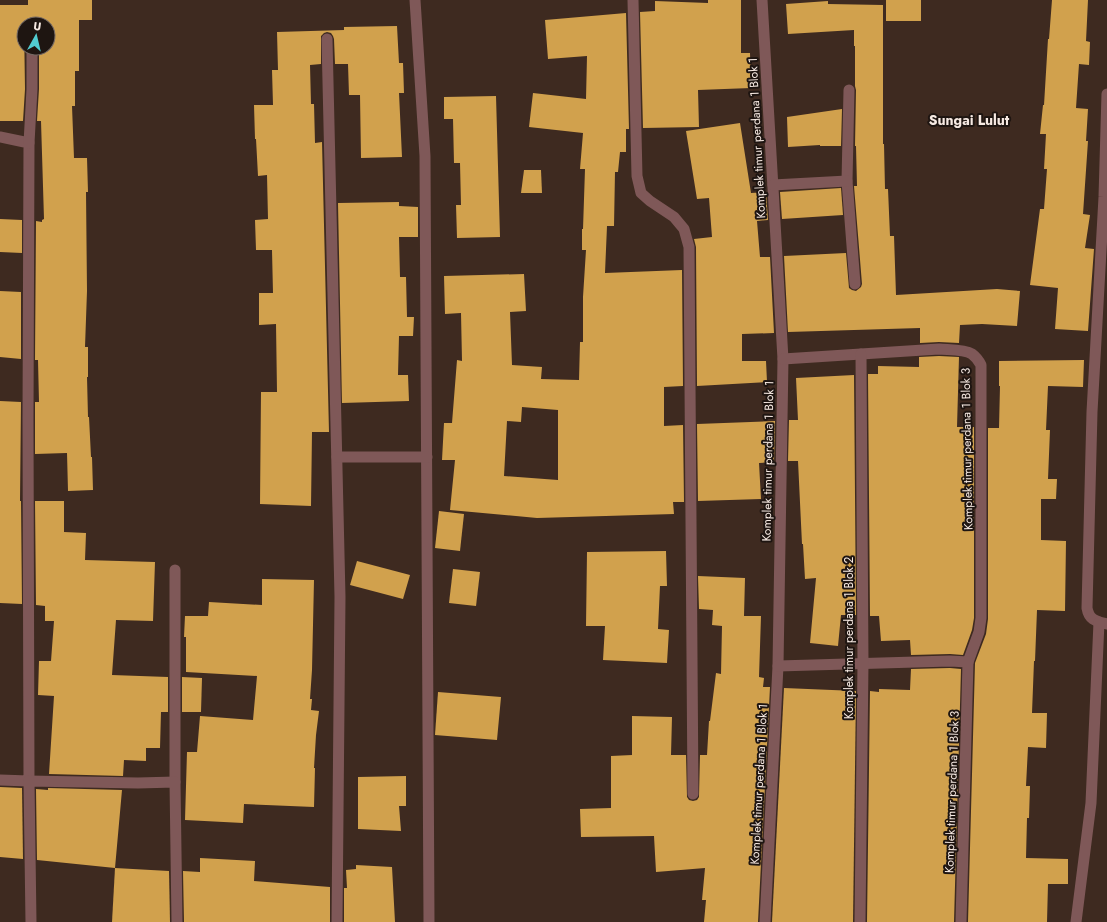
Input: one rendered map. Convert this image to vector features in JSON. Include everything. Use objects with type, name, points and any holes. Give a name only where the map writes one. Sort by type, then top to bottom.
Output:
[{"type":"street","points":[[415,0],[425,156],[429,922]]},
{"type":"street","points":[[633,0],[637,176],[641,193],[674,217],[684,229],[689,247],[693,794]]},
{"type":"street","name":"Komplek timur perdana 1 Blok 1","points":[[762,0],[783,359],[778,666],[765,922]]},
{"type":"street","points":[[327,39],[340,597],[337,922]]},
{"type":"street","points":[[31,922],[28,421],[29,143],[32,56]]},
{"type":"street","points":[[849,90],[847,181],[855,284]]},
{"type":"street","points":[[1076,922],[1091,803],[1103,623],[1091,618],[1088,613],[1088,608],[1092,412],[1105,197],[1107,94]]},
{"type":"street","points":[[0,137],[29,143]]},
{"type":"street","points":[[773,185],[847,181]]},
{"type":"street","name":"Komplek timur perdana 1 Blok 3","points":[[783,359],[939,349],[957,350],[972,354],[981,365],[981,618],[979,632],[968,662],[961,922]]},
{"type":"street","name":"Komplek timur perdana 1 Blok 2","points":[[860,922],[863,663],[861,354]]},
{"type":"street","points":[[337,457],[427,457]]},
{"type":"street","points":[[175,570],[175,782],[177,922]]},
{"type":"street","points":[[778,666],[950,661],[968,662]]},
{"type":"street","points":[[0,780],[138,783],[175,782]]},
{"type":"building","points":[[28,0],[92,0],[92,20],[79,20],[79,71],[75,71],[75,106],[72,106],[74,158],[87,158],[87,291],[85,347],[88,347],[88,417],[92,457],[93,490],[68,491],[67,453],[35,454],[35,402],[39,402],[38,360],[35,360],[36,221],[42,222],[44,219],[41,121],[37,121],[39,56],[56,56],[56,16],[16,16],[16,56],[24,56],[25,89],[23,121],[0,121],[0,5],[28,5]]},
{"type":"building","points":[[708,0],[741,0],[741,53],[750,53],[751,88],[698,90],[699,127],[643,128],[640,12],[655,11],[655,1],[708,3]]},
{"type":"building","points":[[886,0],[921,0],[921,21],[886,21]]},
{"type":"building","points":[[1052,0],[1088,0],[1086,41],[1090,42],[1089,65],[1079,64],[1076,108],[1088,109],[1086,141],[1088,141],[1083,214],[1090,215],[1085,248],[1094,249],[1088,331],[1055,329],[1058,288],[1030,285],[1040,209],[1044,209],[1047,169],[1044,169],[1046,134],[1040,134],[1044,105]]},
{"type":"building","points":[[828,1],[828,4],[883,5],[883,144],[885,189],[888,189],[890,236],[894,236],[896,295],[997,289],[1020,291],[1017,326],[982,324],[960,325],[959,343],[920,343],[920,328],[788,332],[784,256],[846,253],[849,288],[856,291],[862,284],[854,186],[857,186],[855,146],[856,90],[854,30],[788,34],[786,4]]},
{"type":"building","points":[[626,13],[629,129],[626,129],[626,152],[620,152],[618,172],[615,172],[614,226],[607,226],[605,273],[682,270],[683,386],[664,387],[664,426],[683,425],[684,502],[673,502],[674,514],[537,518],[450,510],[455,460],[442,460],[444,423],[452,423],[457,360],[462,361],[461,313],[445,314],[444,276],[524,274],[526,311],[510,312],[512,365],[542,367],[541,379],[579,380],[580,342],[583,342],[583,297],[586,250],[582,250],[585,169],[580,169],[583,133],[529,127],[533,93],[586,99],[587,56],[548,59],[545,20]],"holes":[[[522,407],[558,410],[558,480],[504,476],[507,421],[521,422]]]},
{"type":"building","points":[[397,26],[399,63],[403,63],[404,93],[399,93],[402,157],[361,158],[360,95],[349,95],[348,64],[335,64],[334,39],[331,33],[327,32],[321,36],[321,64],[310,65],[311,104],[314,104],[315,143],[322,142],[329,432],[312,432],[311,506],[260,504],[261,392],[277,392],[276,324],[259,325],[259,293],[273,293],[272,250],[256,250],[255,220],[268,219],[267,175],[258,176],[254,105],[273,105],[272,70],[278,70],[277,32],[344,30],[344,27]]},
{"type":"building","points":[[496,96],[500,237],[457,238],[456,205],[461,205],[460,163],[454,163],[453,119],[444,119],[444,97]]},
{"type":"building","points":[[842,109],[841,146],[820,145],[788,147],[787,117]]},
{"type":"building","points":[[740,123],[751,193],[766,192],[768,220],[757,221],[760,257],[770,257],[774,333],[742,334],[742,361],[766,361],[767,382],[697,386],[696,247],[694,239],[712,237],[709,198],[697,199],[686,131]]},
{"type":"building","points":[[524,170],[541,170],[542,193],[521,193]]},
{"type":"building","points":[[841,188],[843,215],[782,219],[780,192]]},
{"type":"building","points":[[399,202],[399,206],[418,207],[418,237],[399,237],[400,277],[406,277],[407,317],[414,317],[413,336],[399,336],[398,375],[408,375],[409,401],[342,403],[338,203]]},
{"type":"building","points":[[0,219],[22,220],[22,253],[0,252]]},
{"type":"building","points":[[0,291],[21,292],[21,359],[0,357]]},
{"type":"building","points":[[919,357],[959,357],[957,427],[974,427],[974,618],[972,630],[963,655],[911,655],[910,640],[881,641],[879,616],[870,616],[868,374],[878,374],[878,366],[919,367]]},
{"type":"building","points":[[1084,360],[1083,387],[1048,386],[1046,430],[1050,430],[1048,479],[1057,479],[1056,499],[1041,499],[1041,540],[1066,541],[1065,611],[1037,610],[1032,713],[1047,713],[1046,748],[1028,747],[1026,786],[1030,786],[1029,818],[1027,818],[1026,858],[1068,859],[1068,884],[1048,884],[1047,922],[968,922],[975,663],[986,634],[988,619],[988,428],[999,428],[999,361]]},
{"type":"building","points":[[854,375],[856,615],[841,615],[838,646],[810,643],[816,578],[805,579],[798,461],[788,461],[789,420],[798,420],[796,378]]},
{"type":"building","points":[[0,401],[21,402],[20,501],[22,604],[0,603]]},
{"type":"building","points":[[775,421],[774,462],[759,463],[761,499],[698,501],[697,424]]},
{"type":"building","points":[[35,501],[64,501],[64,532],[86,533],[85,560],[155,562],[153,621],[116,620],[112,675],[168,677],[168,712],[161,712],[160,748],[146,748],[146,761],[124,760],[123,776],[49,774],[54,696],[38,695],[39,661],[51,661],[54,621],[45,621],[45,606],[36,605]]},
{"type":"building","points":[[439,511],[464,514],[460,551],[435,548]]},
{"type":"building","points":[[666,551],[667,586],[660,586],[658,629],[669,630],[667,663],[603,660],[605,626],[586,626],[587,552]]},
{"type":"building","points":[[357,561],[410,575],[403,599],[350,585]]},
{"type":"building","points":[[453,569],[480,572],[476,606],[449,603]]},
{"type":"building","points":[[698,576],[745,578],[744,616],[761,616],[759,677],[764,678],[763,687],[770,687],[758,922],[704,922],[706,900],[702,900],[705,868],[656,872],[654,836],[581,837],[580,809],[611,808],[611,756],[632,755],[632,716],[672,717],[671,755],[686,755],[687,797],[689,800],[693,801],[697,800],[699,797],[700,755],[707,755],[709,721],[716,673],[721,674],[722,626],[712,625],[713,610],[699,609]]},
{"type":"building","points":[[262,579],[314,580],[310,699],[312,699],[311,710],[319,711],[314,768],[314,807],[244,804],[243,823],[185,820],[187,752],[197,752],[200,716],[253,720],[257,676],[186,672],[186,637],[184,637],[185,616],[208,616],[209,602],[262,605]]},
{"type":"building","points":[[911,669],[961,669],[954,922],[867,922],[870,691],[879,692],[879,689],[910,690]]},
{"type":"building","points":[[182,677],[202,678],[201,712],[182,712]]},
{"type":"building","points":[[784,688],[856,691],[853,922],[772,922]]},
{"type":"building","points":[[438,692],[501,697],[497,740],[435,735]]},
{"type":"building","points":[[406,776],[406,806],[399,806],[401,831],[358,829],[358,777]]},
{"type":"building","points":[[0,787],[22,788],[23,859],[0,857]]},
{"type":"building","points":[[48,788],[122,790],[115,868],[37,860],[36,789],[48,790]]},
{"type":"building","points":[[200,858],[255,861],[254,881],[330,887],[330,922],[184,922],[183,871],[200,872]]},
{"type":"building","points":[[356,865],[392,867],[395,922],[344,922],[344,888],[347,888],[346,870],[356,869]]},
{"type":"building","points":[[115,868],[169,871],[170,922],[112,922]]},
{"type":"district","name":"Sungai Lulut","points":[[969,120]]}]
